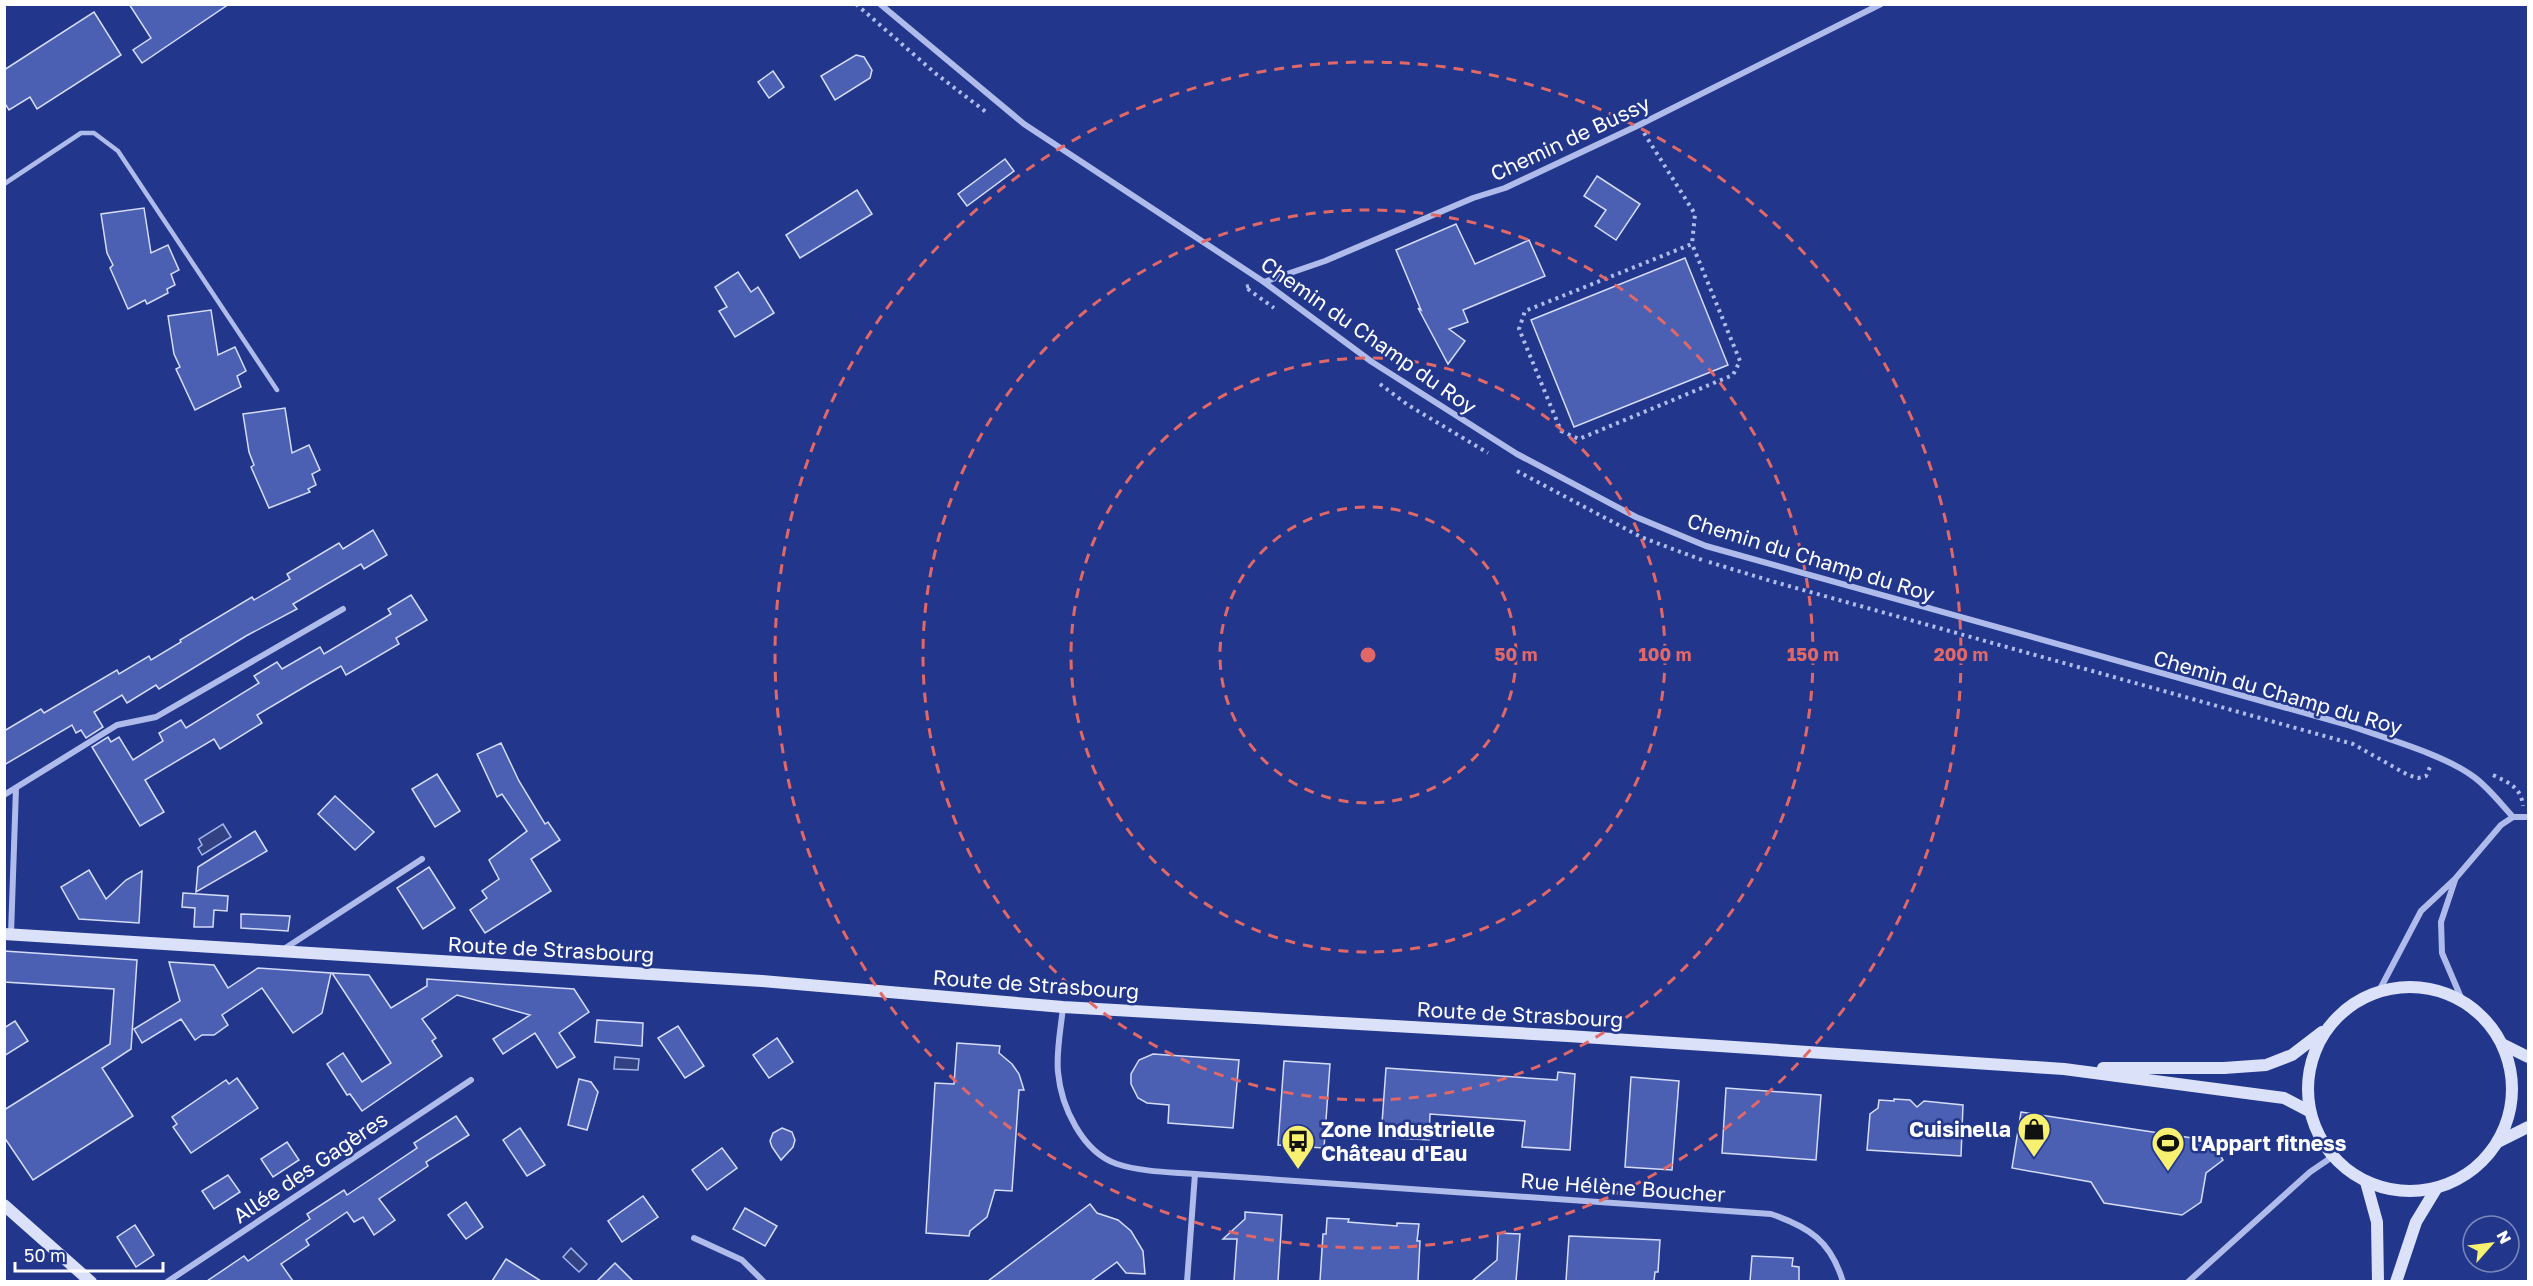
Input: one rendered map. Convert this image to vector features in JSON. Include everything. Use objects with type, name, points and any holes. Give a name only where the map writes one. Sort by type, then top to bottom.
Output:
[{"type":"main road","name":"Route de Strasbourg","points":[[8,935],[762,981],[1063,1007],[1568,1036],[2064,1069],[2284,1098],[2309,1111]]},
{"type":"main road","points":[[2407,986],[2435,989],[2462,1000],[2485,1019],[2502,1044],[2512,1077],[2511,1110],[2498,1142],[2482,1163],[2468,1173],[2436,1189],[2413,1192],[2389,1190],[2366,1182],[2348,1171],[2332,1156],[2318,1135],[2309,1111],[2307,1082],[2313,1055],[2325,1030],[2340,1013],[2358,999],[2379,991],[2407,986]]},
{"type":"main road","name":"Route de Strasbourg","points":[[2064,1069],[2224,1068],[2266,1065],[2292,1055],[2325,1030]]},
{"type":"main road","points":[[2502,1044],[2529,1057]]},
{"type":"main road","points":[[2498,1142],[2529,1127]]},
{"type":"main road","points":[[2366,1182],[2377,1222],[2378,1281]]},
{"type":"main road","points":[[2396,1281],[2416,1222],[2436,1189]]},
{"type":"main road","points":[[4,1205],[91,1281]]},
{"type":"street","name":"Chemin du Champ du Roy","points":[[880,4],[1024,124],[1264,282],[1372,362],[1517,454],[1636,517],[1706,546],[2348,725],[2435,757],[2472,775],[2513,817]]},
{"type":"street","name":"Chemin de Bussy","points":[[1264,282],[1325,261],[1473,198],[1505,188],[1639,125],[1881,4]]},
{"type":"street","points":[[4,795],[117,725],[156,717],[343,609]]},
{"type":"street","points":[[8,935],[16,788]]},
{"type":"street","points":[[2379,991],[2421,911],[2455,879],[2501,825],[2513,817],[2529,817]]},
{"type":"street","points":[[278,952],[422,859]]},
{"type":"street","points":[[2455,879],[2441,922],[2442,953],[2462,1000]]},
{"type":"street","name":"Rue Hélène Boucher","points":[[1063,1007],[1058,1071],[1065,1106],[1080,1132],[1098,1155],[1116,1164],[1144,1170],[1195,1174],[1771,1214],[1800,1224],[1826,1244],[1843,1281]]},
{"type":"street","name":"Allée des Gagères","points":[[167,1281],[471,1080]]},
{"type":"street","points":[[2188,1281],[2310,1172],[2332,1156]]},
{"type":"street","points":[[1186,1281],[1195,1174]]},
{"type":"street","points":[[694,1238],[742,1260],[764,1281]]},
{"type":"lane","points":[[4,184],[81,134],[94,133],[118,151],[277,390]]},
{"type":"path","points":[[1639,125],[1695,214],[1692,244],[1740,361],[1732,375],[1579,439],[1561,431],[1519,329],[1525,311],[1692,244]]},
{"type":"water","points":[[223,824],[231,837],[202,855],[198,848],[202,845],[199,839]]},
{"type":"water","points":[[615,1057],[639,1059],[638,1070],[614,1069]]},
{"type":"water","points":[[571,1248],[587,1264],[579,1272],[563,1257]]},
{"type":"building","points":[[129,4],[229,4],[142,63],[133,50],[151,38]]},
{"type":"building","points":[[94,12],[121,55],[37,109],[30,97],[9,110],[4,102],[4,70]]},
{"type":"building","points":[[856,55],[864,57],[872,70],[870,78],[835,100],[821,76]]},
{"type":"building","points":[[773,71],[784,87],[769,98],[758,82]]},
{"type":"building","points":[[1005,159],[1014,171],[967,206],[958,194]]},
{"type":"building","points":[[1597,176],[1640,204],[1616,240],[1595,226],[1606,210],[1584,196]]},
{"type":"building","points":[[857,190],[872,214],[800,258],[786,235]]},
{"type":"building","points":[[144,208],[151,253],[168,245],[179,270],[171,274],[175,285],[167,289],[168,293],[147,304],[145,300],[128,309],[110,268],[113,265],[107,253],[101,214]]},
{"type":"building","points":[[1456,224],[1475,264],[1529,240],[1545,276],[1463,310],[1468,322],[1449,329],[1465,341],[1448,364],[1418,308],[1421,310],[1396,250]]},
{"type":"building","points":[[1685,258],[1728,365],[1574,427],[1531,320]]},
{"type":"building","points":[[738,272],[751,292],[758,287],[774,313],[735,337],[719,311],[727,307],[715,287]]},
{"type":"building","points":[[211,310],[218,355],[235,347],[246,371],[237,376],[241,387],[195,410],[176,369],[180,367],[174,354],[168,316]]},
{"type":"building","points":[[285,408],[292,453],[309,445],[320,470],[312,474],[316,485],[308,489],[310,492],[269,508],[251,467],[254,465],[249,452],[243,414]]},
{"type":"building","points":[[373,530],[387,555],[364,569],[361,564],[293,604],[297,609],[246,636],[159,689],[156,685],[127,703],[122,695],[94,712],[103,727],[86,738],[81,730],[76,733],[72,725],[4,765],[4,731],[41,709],[44,713],[117,670],[119,674],[149,656],[151,660],[252,597],[254,600],[290,579],[287,574],[339,543],[343,549]]},
{"type":"building","points":[[411,595],[427,620],[396,638],[399,644],[346,675],[341,666],[311,683],[257,715],[262,723],[220,749],[214,739],[145,780],[164,812],[140,826],[92,747],[108,737],[111,742],[119,737],[133,760],[163,741],[159,733],[181,720],[186,728],[259,683],[254,676],[277,662],[282,669],[320,647],[324,654],[391,614],[388,609]]},
{"type":"building","points":[[501,743],[519,781],[545,824],[548,822],[560,840],[531,859],[551,891],[485,933],[470,910],[487,898],[482,891],[499,879],[489,860],[527,831],[502,794],[497,797],[477,754]]},
{"type":"building","points":[[437,774],[460,811],[435,827],[412,789]]},
{"type":"building","points":[[335,796],[374,832],[355,850],[318,814]]},
{"type":"building","points":[[255,831],[267,851],[196,892],[198,867]]},
{"type":"building","points":[[429,867],[455,908],[423,929],[397,888]]},
{"type":"building","points":[[89,870],[106,899],[126,880],[142,871],[139,923],[79,919],[61,887]]},
{"type":"building","points":[[183,893],[228,896],[227,911],[214,910],[213,927],[194,927],[195,908],[182,907]]},
{"type":"building","points":[[241,914],[290,916],[288,931],[241,928]]},
{"type":"building","points":[[4,951],[137,960],[131,1049],[102,1068],[133,1116],[33,1180],[4,1137],[4,1110],[110,1044],[114,989],[4,982]]},
{"type":"building","points":[[169,962],[214,965],[228,988],[258,968],[331,973],[322,1013],[293,1033],[262,988],[222,1015],[228,1025],[214,1035],[202,1035],[195,1040],[181,1019],[142,1043],[134,1029],[180,1001]]},
{"type":"building","points":[[332,973],[369,975],[391,1008],[427,986],[427,979],[574,989],[589,1012],[559,1033],[575,1057],[557,1068],[535,1033],[503,1054],[493,1039],[530,1015],[457,995],[422,1019],[436,1038],[432,1041],[442,1056],[362,1111],[350,1094],[347,1095],[327,1064],[343,1053],[362,1082],[391,1063]]},
{"type":"building","points":[[597,1020],[643,1023],[642,1046],[595,1042]]},
{"type":"building","points":[[15,1021],[28,1041],[4,1056],[4,1028]]},
{"type":"building","points":[[678,1026],[704,1066],[685,1078],[658,1038]]},
{"type":"building","points":[[777,1038],[793,1062],[769,1078],[753,1055]]},
{"type":"building","points":[[957,1043],[1000,1046],[999,1053],[1012,1064],[1019,1074],[1024,1090],[1019,1090],[1012,1191],[995,1190],[987,1217],[970,1231],[969,1236],[926,1233],[935,1083],[954,1084]]},
{"type":"building","points":[[1153,1054],[1239,1060],[1233,1128],[1168,1123],[1169,1105],[1147,1103],[1138,1098],[1131,1084],[1131,1074],[1139,1060]]},
{"type":"building","points":[[1284,1061],[1330,1064],[1324,1148],[1278,1145]]},
{"type":"building","points":[[1386,1068],[1557,1080],[1558,1072],[1575,1074],[1570,1150],[1522,1147],[1525,1121],[1430,1114],[1429,1140],[1381,1137]]},
{"type":"building","points":[[1631,1077],[1679,1081],[1672,1170],[1625,1167]]},
{"type":"building","points":[[237,1078],[258,1108],[191,1153],[173,1127],[177,1124],[172,1117],[226,1080],[229,1084]]},
{"type":"building","points":[[579,1079],[591,1082],[598,1092],[587,1130],[568,1125]]},
{"type":"building","points":[[1726,1088],[1821,1095],[1816,1160],[1722,1153]]},
{"type":"building","points":[[1894,1099],[1910,1100],[1917,1107],[1924,1101],[1963,1105],[1961,1156],[1867,1150],[1870,1114],[1878,1108],[1879,1100],[1894,1101]]},
{"type":"building","points":[[2021,1112],[2212,1141],[2223,1160],[2206,1173],[2201,1202],[2182,1215],[2104,1203],[2091,1182],[2012,1168]]},
{"type":"building","points":[[456,1116],[469,1135],[426,1162],[428,1166],[379,1199],[395,1220],[374,1235],[363,1217],[354,1222],[347,1212],[306,1240],[309,1245],[281,1264],[293,1281],[207,1281],[244,1256],[248,1261],[310,1219],[307,1214],[344,1190],[347,1195],[417,1148],[414,1143]]},
{"type":"building","points":[[520,1128],[545,1165],[527,1176],[503,1140]]},
{"type":"building","points":[[782,1128],[792,1132],[795,1140],[793,1147],[781,1160],[770,1141],[773,1133]]},
{"type":"building","points":[[287,1142],[299,1160],[273,1177],[261,1159]]},
{"type":"building","points":[[722,1148],[737,1168],[707,1190],[692,1170]]},
{"type":"building","points":[[228,1175],[240,1192],[214,1209],[202,1191]]},
{"type":"building","points":[[643,1196],[658,1217],[622,1242],[608,1221]]},
{"type":"building","points":[[466,1202],[483,1227],[466,1239],[448,1215]]},
{"type":"building","points":[[1090,1204],[1097,1213],[1118,1220],[1131,1231],[1143,1251],[1145,1274],[1126,1273],[1117,1262],[1091,1281],[988,1281]]},
{"type":"building","points":[[745,1208],[777,1226],[765,1246],[733,1229]]},
{"type":"building","points":[[1245,1212],[1282,1215],[1278,1281],[1234,1281],[1237,1239],[1223,1239],[1245,1219]]},
{"type":"building","points":[[1327,1218],[1397,1226],[1397,1223],[1419,1224],[1418,1281],[1320,1281],[1323,1234],[1326,1234]]},
{"type":"building","points":[[135,1225],[154,1255],[136,1267],[117,1237]]},
{"type":"building","points":[[1498,1233],[1520,1234],[1516,1281],[1472,1281],[1497,1260]]},
{"type":"building","points":[[1569,1236],[1660,1240],[1658,1272],[1655,1272],[1654,1281],[1566,1281]]},
{"type":"building","points":[[1752,1256],[1793,1258],[1792,1266],[1799,1267],[1799,1281],[1750,1281]]},
{"type":"building","points":[[506,1259],[541,1281],[492,1281]]},
{"type":"building","points":[[615,1263],[633,1281],[597,1281]]},
{"type":"place","name":"Cuisinella","points":[[2034,1158]]},
{"type":"place","name":"Zone Industrielle Château d'Eau","points":[[1298,1170]]},
{"type":"place","name":"l'Appart fitness","points":[[2168,1172]]}]
